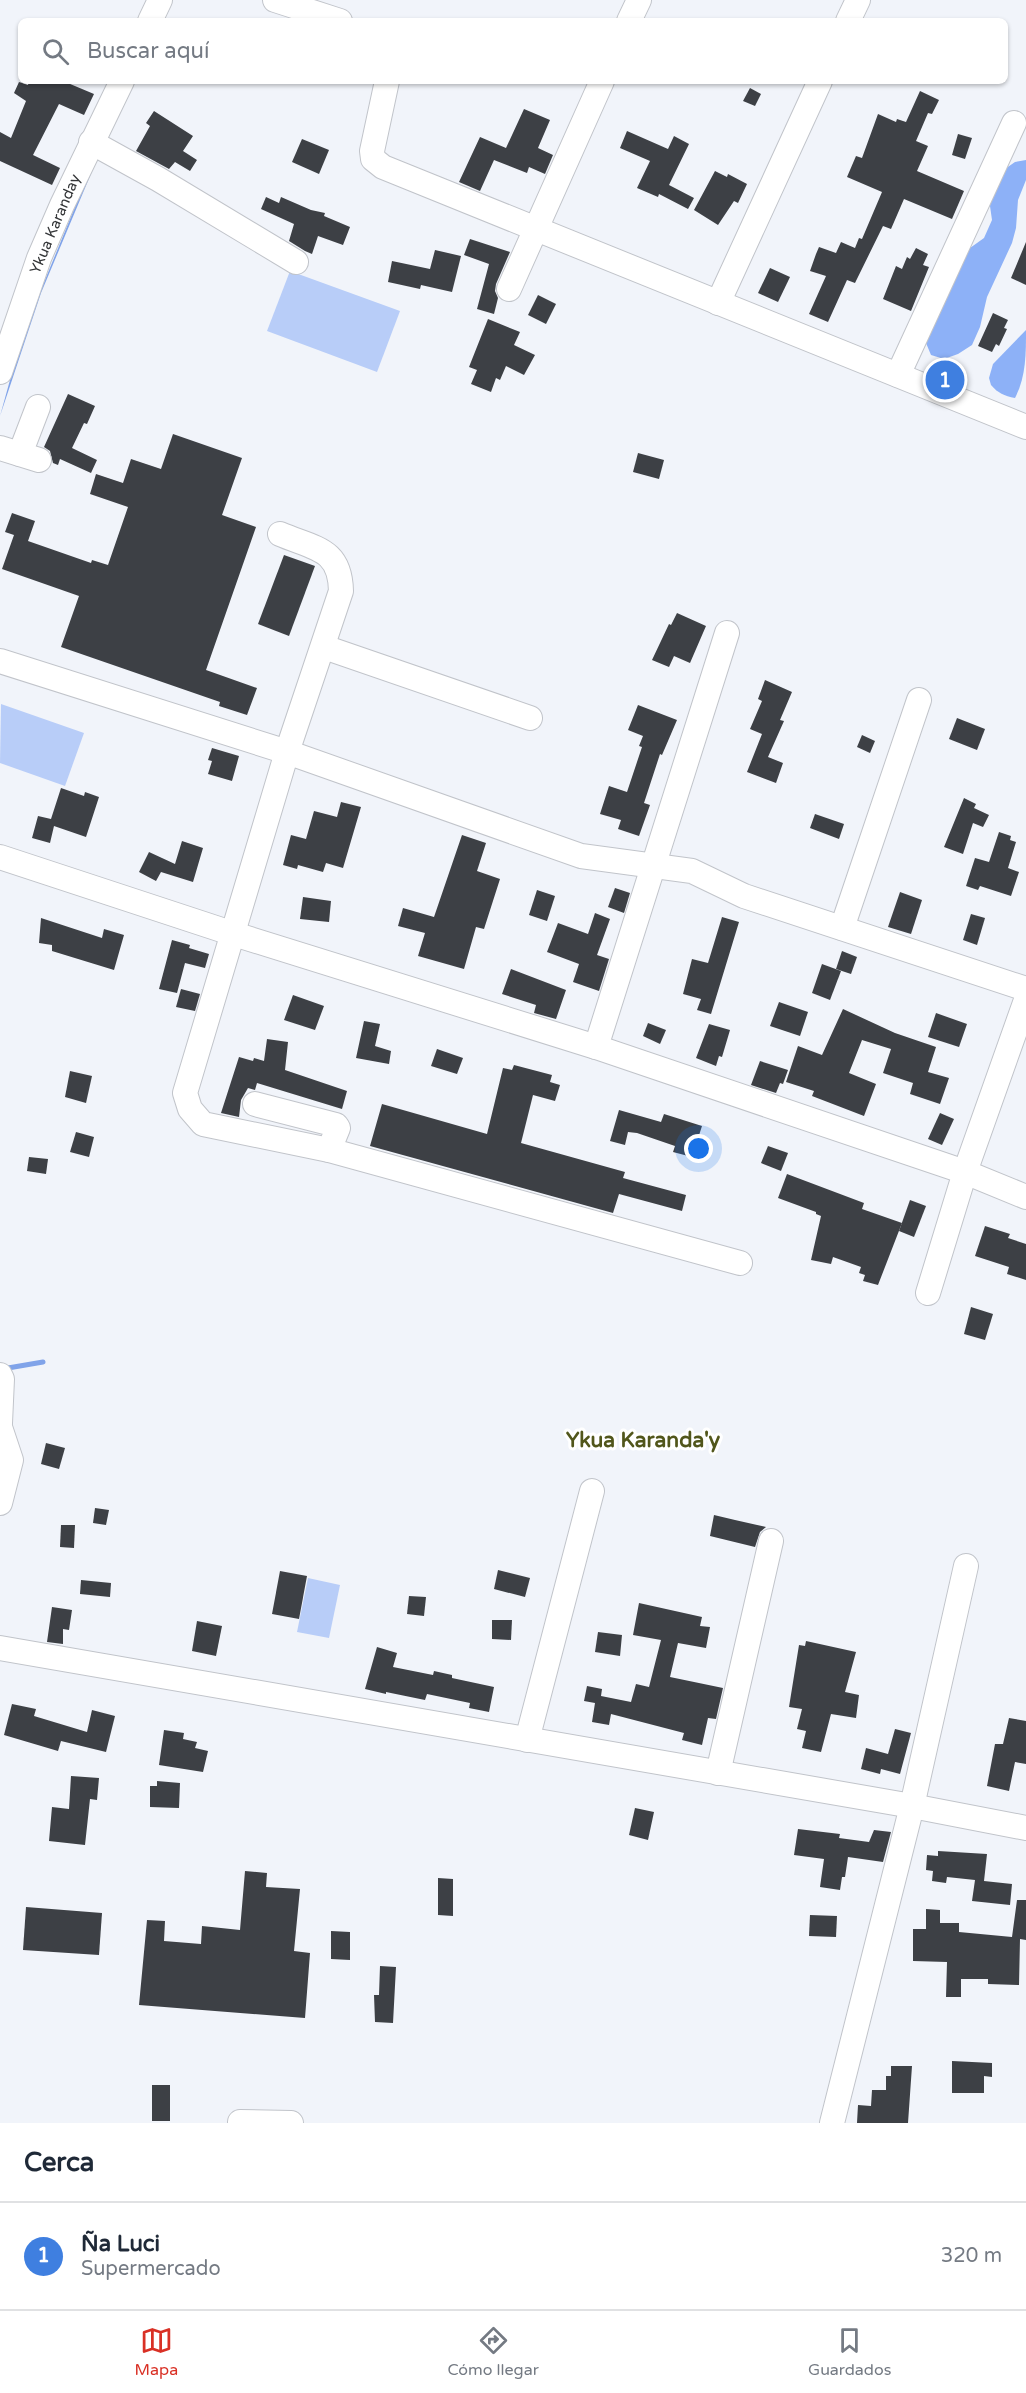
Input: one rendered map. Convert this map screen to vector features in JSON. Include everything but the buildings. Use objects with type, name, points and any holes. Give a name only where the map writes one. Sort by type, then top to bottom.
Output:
[{"type":"street","points":[[151,18],[160,0]]},
{"type":"street","points":[[275,0],[331,18]]},
{"type":"street","points":[[630,18],[639,0]]},
{"type":"street","points":[[849,18],[858,0]]},
{"type":"street","name":"Ykua Karanday","points":[[0,372],[39,258],[91,142],[120,84]]},
{"type":"street","points":[[386,84],[372,151],[373,159],[383,166],[1026,427]]},
{"type":"street","points":[[509,289],[601,84]]},
{"type":"street","points":[[718,303],[819,84]]},
{"type":"street","points":[[898,375],[1014,123]]},
{"type":"street","points":[[91,142],[158,179],[296,262]]},
{"type":"street","points":[[20,454],[38,407]]},
{"type":"street","points":[[280,534],[331,555],[341,573],[341,591],[287,752],[185,1093],[190,1109],[203,1124],[329,1150],[740,1263]]},
{"type":"street","points":[[596,1047],[727,633]]},
{"type":"street","points":[[324,647],[530,718]]},
{"type":"street","points":[[0,661],[287,752],[581,856],[692,872],[744,896],[1026,989]]},
{"type":"street","points":[[842,928],[920,700]]},
{"type":"street","points":[[0,857],[234,934],[596,1047],[965,1172],[1026,1197]]},
{"type":"street","points":[[928,1293],[965,1172],[1026,1000]]},
{"type":"street","points":[[255,1104],[336,1125],[338,1128],[329,1150]]},
{"type":"street","points":[[0,1375],[2,1379],[0,1425],[11,1461],[0,1503]]},
{"type":"street","points":[[527,1740],[592,1491]]},
{"type":"street","points":[[718,1773],[771,1541]]},
{"type":"street","points":[[832,2123],[912,1806],[966,1566]]},
{"type":"street","points":[[0,1648],[912,1806],[1026,1828]]},
{"type":"street","points":[[240,2122],[291,2123]]},
{"type":"shaded area","points":[[96,156],[98,157],[41,293],[0,416],[15,362],[40,292]]},
{"type":"shaded area","points":[[1026,160],[1026,180],[1018,200],[1016,228],[1012,243],[987,297],[980,327],[972,345],[944,359],[931,355],[926,343],[942,276],[970,248],[984,238],[992,220],[990,206],[992,191],[1002,171],[1015,162]]},
{"type":"shaded area","points":[[290,271],[400,311],[377,372],[267,331]]},
{"type":"shaded area","points":[[1026,330],[1023,374],[1015,398],[996,390],[989,378],[993,364]]},
{"type":"shaded area","points":[[1,704],[84,733],[65,786],[0,763]]},
{"type":"shaded area","points":[[308,1578],[340,1585],[329,1638],[297,1632]]},
{"type":"waterway","points":[[4,1370],[43,1362]]},
{"type":"place","name":"Ña Luci","points":[[945,380]]},
{"type":"district","name":"Ykua Karanda'y","points":[[643,1440]]}]
